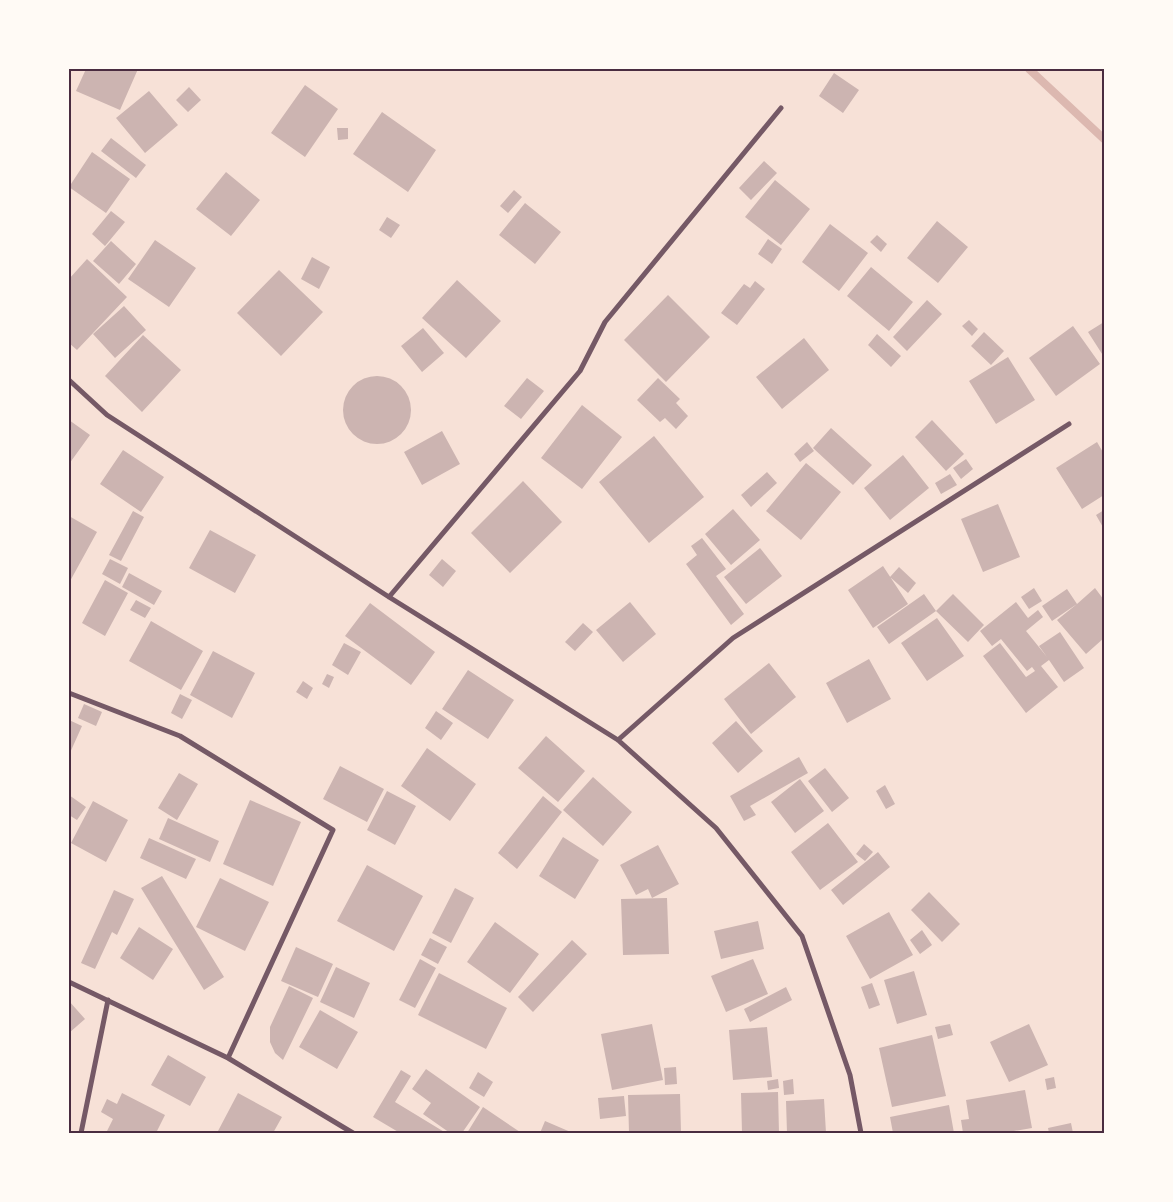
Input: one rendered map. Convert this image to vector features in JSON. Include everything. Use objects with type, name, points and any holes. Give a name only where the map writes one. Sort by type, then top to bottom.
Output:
[{"type":"street","points":[[389,597],[580,371],[604,322],[781,108]]},
{"type":"street","points":[[69,380],[107,415],[389,597],[618,740],[716,828],[802,936],[850,1074],[861,1133]]},
{"type":"street","points":[[618,740],[733,638],[1069,424]]},
{"type":"street","points":[[69,693],[180,736],[333,830],[228,1058]]},
{"type":"street","points":[[69,982],[228,1058],[353,1133]]},
{"type":"street","points":[[81,1133],[108,1000]]},
{"type":"building","points":[[86,69],[138,69],[120,110],[76,91]]},
{"type":"building","points":[[834,73],[859,90],[843,113],[819,96]]},
{"type":"building","points":[[305,85],[338,109],[305,157],[271,133]]},
{"type":"building","points":[[189,87],[201,100],[188,112],[176,100]]},
{"type":"building","points":[[149,91],[178,125],[145,153],[116,118]]},
{"type":"building","points":[[382,112],[436,150],[408,192],[353,154]]},
{"type":"building","points":[[337,128],[348,128],[348,139],[338,140]]},
{"type":"building","points":[[111,138],[146,165],[136,178],[101,151]]},
{"type":"building","points":[[92,152],[130,179],[106,213],[69,187]]},
{"type":"building","points":[[764,161],[777,173],[751,200],[739,188]]},
{"type":"building","points":[[226,172],[260,200],[231,236],[196,209]]},
{"type":"building","points":[[775,180],[810,209],[781,245],[745,217]]},
{"type":"building","points":[[514,190],[522,197],[508,213],[500,206]]},
{"type":"building","points":[[525,203],[561,232],[535,264],[499,235]]},
{"type":"building","points":[[111,211],[125,222],[105,246],[92,234]]},
{"type":"building","points":[[387,217],[400,225],[391,238],[379,230]]},
{"type":"building","points":[[937,221],[968,247],[938,283],[907,258]]},
{"type":"building","points":[[830,224],[868,253],[839,291],[802,262]]},
{"type":"building","points":[[877,235],[887,244],[881,252],[870,242]]},
{"type":"building","points":[[768,239],[782,249],[772,264],[758,254]]},
{"type":"building","points":[[155,240],[196,268],[169,307],[128,279]]},
{"type":"building","points":[[111,241],[136,264],[119,284],[93,261]]},
{"type":"building","points":[[312,257],[330,267],[319,289],[301,279]]},
{"type":"building","points":[[87,259],[127,297],[77,350],[69,343],[69,279]]},
{"type":"building","points":[[871,267],[913,302],[889,331],[847,296]]},
{"type":"building","points":[[279,270],[323,312],[281,356],[237,313]]},
{"type":"building","points":[[457,280],[501,321],[466,358],[422,318]]},
{"type":"building","points":[[755,281],[765,289],[737,325],[721,313],[744,284],[750,288]]},
{"type":"building","points":[[668,295],[710,337],[666,382],[624,340]]},
{"type":"building","points":[[927,300],[942,314],[907,351],[893,337]]},
{"type":"building","points":[[124,306],[146,330],[115,358],[93,334]]},
{"type":"building","points":[[969,320],[978,329],[972,336],[962,326]]},
{"type":"building","points":[[1104,322],[1104,357],[1088,332]]},
{"type":"building","points":[[1073,326],[1100,364],[1056,396],[1029,358]]},
{"type":"building","points":[[423,328],[444,353],[422,372],[401,346]]},
{"type":"building","points":[[984,332],[1004,351],[991,365],[971,346]]},
{"type":"building","points":[[877,334],[901,356],[891,367],[868,345]]},
{"type":"building","points":[[143,335],[181,370],[142,412],[105,376]]},
{"type":"building","points":[[804,338],[829,370],[782,409],[756,377]]},
{"type":"building","points":[[1008,357],[1035,400],[996,424],[969,381]]},
{"type":"building","points":[[370,376],[384,376],[396,381],[406,391],[411,403],[411,417],[406,429],[396,439],[384,444],[370,444],[358,439],[348,429],[343,417],[343,403],[348,391],[358,381]]},
{"type":"building","points":[[527,378],[544,391],[521,419],[504,406]]},
{"type":"building","points":[[658,378],[680,399],[676,403],[688,416],[676,429],[665,418],[660,422],[637,400]]},
{"type":"building","points":[[582,405],[622,437],[582,489],[541,458]]},
{"type":"building","points":[[69,420],[90,435],[69,464]]},
{"type":"building","points":[[932,420],[964,454],[946,471],[915,437]]},
{"type":"building","points":[[831,428],[872,465],[853,485],[813,448]]},
{"type":"building","points":[[442,431],[460,464],[422,485],[404,452]]},
{"type":"building","points":[[654,436],[704,497],[649,543],[599,482]]},
{"type":"building","points":[[807,442],[814,451],[800,462],[794,454]]},
{"type":"building","points":[[1097,442],[1104,454],[1104,495],[1082,509],[1056,468]]},
{"type":"building","points":[[123,450],[164,477],[141,512],[100,484]]},
{"type":"building","points":[[903,455],[929,488],[890,520],[864,488]]},
{"type":"building","points":[[966,459],[973,469],[961,479],[953,468]]},
{"type":"building","points":[[806,463],[841,492],[801,540],[766,511]]},
{"type":"building","points":[[767,472],[777,483],[751,507],[741,495]]},
{"type":"building","points":[[950,474],[957,485],[941,494],[935,483]]},
{"type":"building","points":[[523,481],[562,522],[510,573],[471,533]]},
{"type":"building","points":[[998,504],[1020,557],[983,572],[961,519]]},
{"type":"building","points":[[733,509],[760,540],[731,565],[705,534]]},
{"type":"building","points":[[1104,510],[1104,529],[1096,515]]},
{"type":"building","points":[[133,511],[144,517],[121,561],[109,555]]},
{"type":"building","points":[[69,516],[97,532],[69,583]]},
{"type":"building","points":[[210,530],[256,555],[235,593],[189,568]]},
{"type":"building","points":[[702,538],[726,569],[716,576],[744,614],[731,625],[686,564],[697,555],[691,546]]},
{"type":"building","points":[[760,548],[782,576],[746,604],[724,577]]},
{"type":"building","points":[[110,559],[128,568],[120,584],[102,574]]},
{"type":"building","points":[[442,559],[456,571],[443,587],[429,575]]},
{"type":"building","points":[[883,566],[908,604],[873,628],[848,590]]},
{"type":"building","points":[[899,567],[916,583],[908,593],[890,577]]},
{"type":"building","points":[[129,573],[162,591],[154,605],[122,587]]},
{"type":"building","points":[[105,580],[128,593],[105,636],[82,623]]},
{"type":"building","points":[[1034,588],[1042,601],[1029,609],[1021,597]]},
{"type":"building","points":[[1095,588],[1104,600],[1104,638],[1086,654],[1057,620]]},
{"type":"building","points":[[1067,589],[1077,604],[1052,621],[1042,606]]},
{"type":"building","points":[[924,594],[936,611],[889,644],[877,627]]},
{"type":"building","points":[[953,594],[984,625],[968,642],[936,611]]},
{"type":"building","points":[[136,600],[151,608],[145,618],[130,610]]},
{"type":"building","points":[[630,602],[656,634],[623,662],[596,630]]},
{"type":"building","points":[[1016,602],[1028,618],[1038,610],[1043,617],[1026,631],[1047,657],[1039,646],[1060,632],[1084,668],[1064,682],[1049,660],[1041,666],[1058,687],[1026,713],[983,656],[1000,643],[1026,677],[1035,671],[1032,667],[1027,671],[1001,639],[992,646],[980,631]]},
{"type":"building","points":[[370,603],[435,652],[411,685],[345,636]]},
{"type":"building","points":[[937,618],[964,656],[927,681],[901,643]]},
{"type":"building","points":[[151,621],[203,651],[181,690],[129,661]]},
{"type":"building","points":[[583,623],[593,632],[575,651],[565,642]]},
{"type":"building","points":[[344,643],[361,652],[348,675],[332,665]]},
{"type":"building","points":[[213,651],[255,673],[232,718],[190,695]]},
{"type":"building","points":[[869,659],[891,699],[847,723],[826,683]]},
{"type":"building","points":[[769,663],[796,697],[751,734],[724,699]]},
{"type":"building","points":[[468,670],[514,700],[488,739],[442,709]]},
{"type":"building","points":[[327,674],[334,677],[329,688],[322,684]]},
{"type":"building","points":[[303,681],[313,688],[307,699],[296,692]]},
{"type":"building","points":[[180,694],[192,700],[182,719],[171,713]]},
{"type":"building","points":[[84,704],[102,712],[96,726],[78,718]]},
{"type":"building","points":[[436,711],[453,723],[441,740],[425,728]]},
{"type":"building","points":[[69,720],[82,726],[69,755]]},
{"type":"building","points":[[736,721],[763,751],[738,773],[712,743]]},
{"type":"building","points":[[546,736],[585,771],[558,802],[518,768]]},
{"type":"building","points":[[427,748],[476,784],[450,821],[401,786]]},
{"type":"building","points":[[799,757],[808,773],[750,806],[756,815],[744,821],[730,796]]},
{"type":"building","points":[[340,766],[384,789],[367,822],[323,799]]},
{"type":"building","points":[[825,768],[849,798],[832,812],[808,781]]},
{"type":"building","points":[[179,773],[198,784],[177,820],[158,808]]},
{"type":"building","points":[[593,777],[632,812],[603,846],[563,810]]},
{"type":"building","points":[[800,779],[824,811],[795,833],[771,802]]},
{"type":"building","points":[[885,785],[895,804],[886,809],[876,791]]},
{"type":"building","points":[[387,791],[416,806],[395,845],[367,830]]},
{"type":"building","points":[[69,795],[86,807],[77,820],[69,815]]},
{"type":"building","points":[[543,796],[562,812],[517,869],[498,853]]},
{"type":"building","points":[[250,800],[301,822],[273,886],[223,864]]},
{"type":"building","points":[[93,801],[128,820],[106,862],[71,843]]},
{"type":"building","points":[[168,818],[219,841],[210,862],[159,839]]},
{"type":"building","points":[[828,823],[858,862],[820,890],[791,852]]},
{"type":"building","points":[[563,837],[599,860],[575,899],[539,876]]},
{"type":"building","points":[[149,838],[196,859],[186,879],[140,858]]},
{"type":"building","points":[[864,844],[873,852],[865,861],[856,854]]},
{"type":"building","points":[[658,845],[679,884],[652,898],[648,889],[636,895],[620,865]]},
{"type":"building","points":[[878,852],[890,867],[843,905],[831,890]]},
{"type":"building","points":[[367,865],[423,896],[394,951],[337,921]]},
{"type":"building","points":[[162,876],[224,977],[204,990],[141,888]]},
{"type":"building","points":[[220,878],[269,902],[245,951],[196,927]]},
{"type":"building","points":[[455,888],[474,898],[451,943],[432,933]]},
{"type":"building","points":[[114,890],[134,899],[117,935],[112,932],[95,969],[81,963]]},
{"type":"building","points":[[929,892],[960,924],[942,942],[911,910]]},
{"type":"building","points":[[667,898],[669,954],[623,955],[621,899]]},
{"type":"building","points":[[889,912],[913,955],[870,979],[846,936]]},
{"type":"building","points":[[758,921],[764,949],[721,959],[714,931]]},
{"type":"building","points":[[495,922],[539,954],[510,993],[467,962]]},
{"type":"building","points":[[139,927],[173,949],[153,980],[120,958]]},
{"type":"building","points":[[922,930],[932,945],[920,954],[910,940]]},
{"type":"building","points":[[430,938],[447,947],[438,964],[421,955]]},
{"type":"building","points":[[572,940],[587,954],[533,1012],[518,997]]},
{"type":"building","points":[[296,947],[333,964],[318,997],[281,981]]},
{"type":"building","points":[[420,959],[436,968],[415,1008],[399,1000]]},
{"type":"building","points":[[753,959],[768,994],[726,1012],[711,976]]},
{"type":"building","points":[[336,967],[370,983],[354,1018],[320,1002]]},
{"type":"building","points":[[914,971],[927,1015],[897,1024],[884,980]]},
{"type":"building","points":[[439,973],[507,1008],[486,1049],[418,1015]]},
{"type":"building","points":[[872,983],[880,1005],[869,1009],[861,987]]},
{"type":"building","points":[[289,986],[313,998],[283,1060],[275,1053],[270,1042],[270,1027]]},
{"type":"building","points":[[786,987],[792,1000],[750,1022],[744,1009]]},
{"type":"building","points":[[69,1001],[85,1019],[69,1033]]},
{"type":"building","points":[[320,1010],[358,1032],[337,1069],[299,1047]]},
{"type":"building","points":[[652,1024],[663,1080],[612,1090],[601,1034]]},
{"type":"building","points":[[950,1024],[953,1035],[938,1039],[935,1027]]},
{"type":"building","points":[[1029,1024],[1048,1065],[1009,1082],[990,1042]]},
{"type":"building","points":[[767,1027],[772,1077],[733,1080],[729,1030]]},
{"type":"building","points":[[932,1035],[946,1096],[892,1107],[879,1048]]},
{"type":"building","points":[[168,1055],[206,1077],[190,1106],[151,1085]]},
{"type":"building","points":[[676,1067],[677,1084],[665,1085],[664,1068]]},
{"type":"building","points":[[426,1069],[480,1107],[462,1133],[450,1133],[423,1114],[431,1103],[412,1089]]},
{"type":"building","points":[[401,1070],[411,1076],[395,1102],[446,1133],[400,1133],[373,1117]]},
{"type":"building","points":[[478,1072],[493,1082],[484,1097],[469,1088]]},
{"type":"building","points":[[1054,1077],[1056,1088],[1047,1090],[1045,1079]]},
{"type":"building","points":[[778,1079],[779,1088],[768,1090],[767,1081]]},
{"type":"building","points":[[793,1079],[794,1094],[784,1095],[783,1081]]},
{"type":"building","points":[[1025,1090],[1032,1128],[1002,1133],[963,1133],[961,1120],[969,1119],[966,1100]]},
{"type":"building","points":[[778,1092],[779,1133],[742,1133],[741,1093]]},
{"type":"building","points":[[122,1093],[165,1115],[156,1133],[106,1133],[113,1119],[101,1112],[107,1099],[117,1104]]},
{"type":"building","points":[[238,1093],[282,1117],[273,1133],[223,1133],[218,1131]]},
{"type":"building","points":[[680,1094],[681,1133],[629,1133],[628,1095]]},
{"type":"building","points":[[624,1096],[626,1116],[600,1119],[598,1098]]},
{"type":"building","points":[[824,1099],[826,1133],[787,1133],[786,1101]]},
{"type":"building","points":[[949,1105],[954,1133],[893,1133],[890,1117]]},
{"type":"building","points":[[483,1107],[520,1132],[467,1133]]},
{"type":"building","points":[[545,1121],[573,1133],[540,1133]]},
{"type":"building","points":[[1071,1123],[1073,1133],[1049,1133],[1048,1128]]},
{"type":"waterway","points":[[1029,69],[1104,139]]}]
